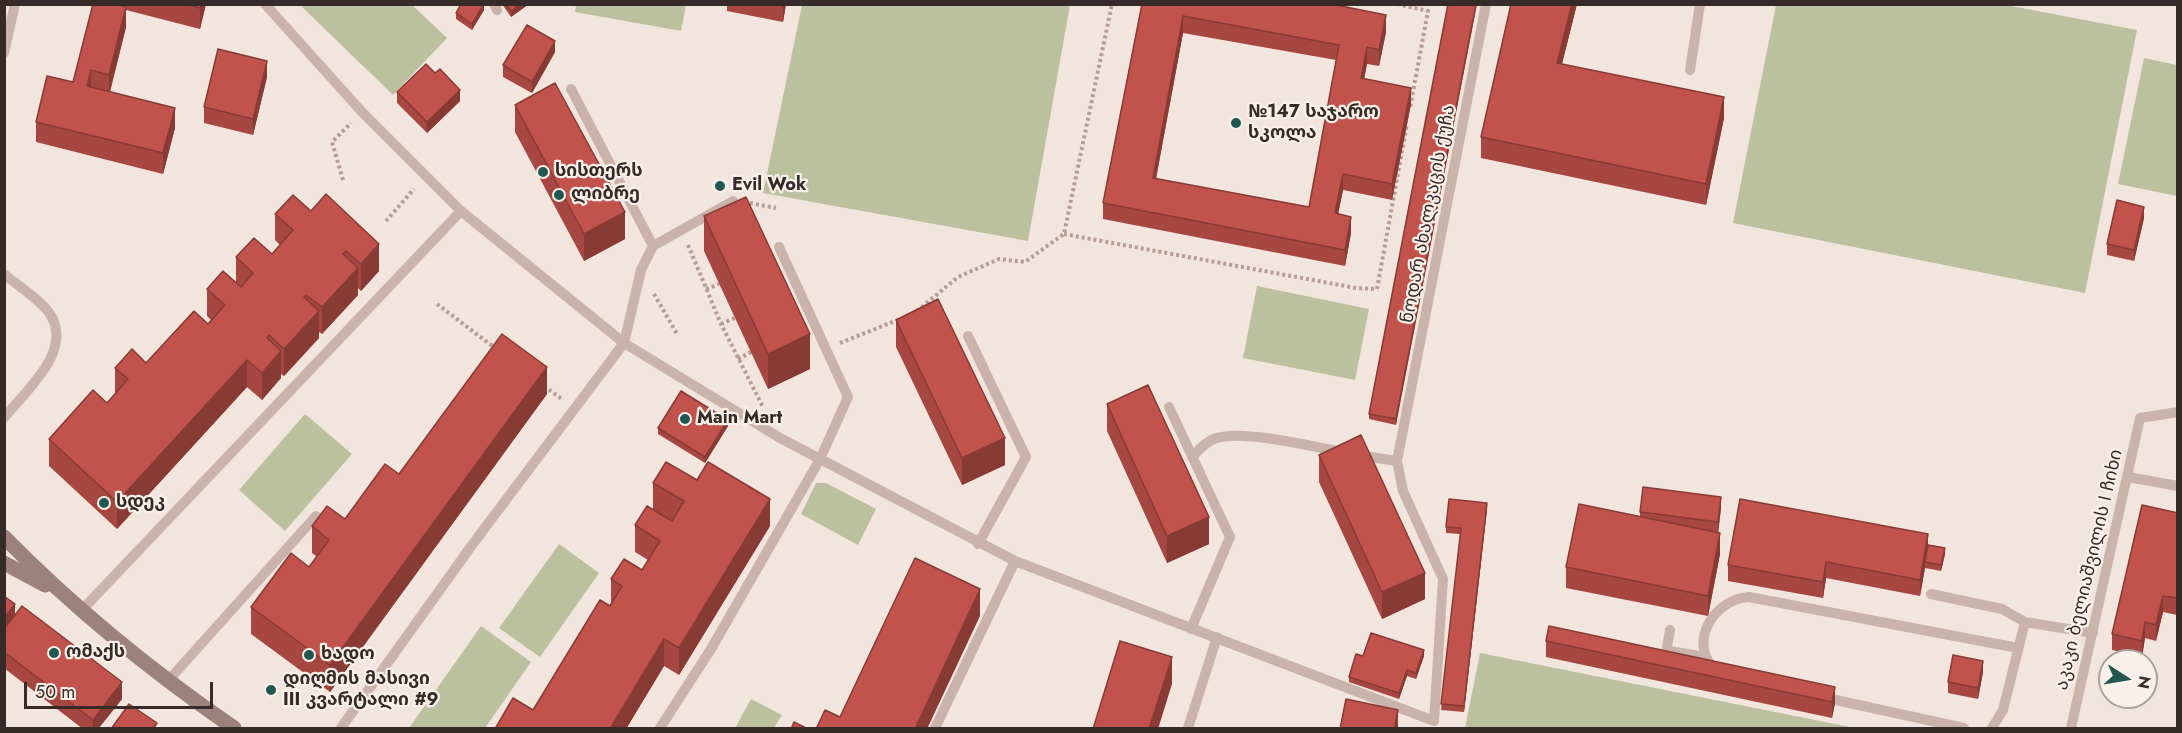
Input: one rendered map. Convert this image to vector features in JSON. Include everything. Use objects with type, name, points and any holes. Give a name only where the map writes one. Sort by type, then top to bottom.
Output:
[{"type":"main road","points":[[4,537],[58,592],[167,682],[234,729]]},
{"type":"main road","points":[[4,563],[58,592]]},
{"type":"lane","points":[[4,54],[15,4]]},
{"type":"lane","points":[[266,4],[362,112],[425,177],[461,211],[624,343],[780,438],[978,544],[1015,561],[1216,637],[1433,725],[1443,579],[1403,491],[1397,461],[1237,435],[1216,438],[1205,444],[1192,457]]},
{"type":"lane","name":"ნოდარ ახალკაცის ქუჩა","points":[[1397,461],[1405,430],[1486,4]]},
{"type":"lane","points":[[1690,70],[1700,4]]},
{"type":"lane","points":[[571,89],[653,246]]},
{"type":"lane","points":[[341,729],[624,343],[641,270],[653,246],[734,201]]},
{"type":"lane","points":[[81,611],[461,211]]},
{"type":"lane","points":[[660,729],[711,650],[820,459],[848,397],[779,247]]},
{"type":"lane","points":[[4,274],[50,314],[57,336],[52,359],[4,417]]},
{"type":"lane","points":[[968,336],[1026,457],[978,544]]},
{"type":"lane","points":[[1170,407],[1230,537],[1191,629]]},
{"type":"lane","name":"აკაკი ბელიაშვილის I ჩიხი","points":[[2072,729],[2140,418],[2178,412]]},
{"type":"lane","points":[[2127,477],[2178,486]]},
{"type":"lane","points":[[167,682],[316,516]]},
{"type":"lane","points":[[935,729],[1015,561]]},
{"type":"lane","points":[[1931,594],[2002,609],[2025,622],[2093,633]]},
{"type":"lane","points":[[1729,676],[1711,666],[1706,657],[1705,633],[1711,618],[1720,606],[1736,598],[1749,597],[2018,648]]},
{"type":"lane","points":[[1992,729],[2003,710],[2025,622]]},
{"type":"lane","points":[[1670,630],[1666,647],[1669,651],[1706,657]]},
{"type":"lane","points":[[1188,729],[1216,637]]},
{"type":"lane","points":[[1805,693],[1964,729]]},
{"type":"path","points":[[914,313],[958,277],[999,259],[1025,262],[1064,234],[1112,4]]},
{"type":"path","points":[[1064,234],[1356,288],[1377,289],[1428,11],[1397,4]]},
{"type":"path","points":[[343,180],[332,142],[362,112]]},
{"type":"path","points":[[386,221],[425,177]]},
{"type":"path","points":[[734,201],[776,208]]},
{"type":"path","points":[[682,231],[721,324],[764,408]]},
{"type":"path","points":[[641,270],[677,334]]},
{"type":"path","points":[[706,289],[720,285]]},
{"type":"path","points":[[437,304],[502,353]]},
{"type":"path","points":[[721,324],[735,318]]},
{"type":"path","points":[[825,349],[903,318]]},
{"type":"path","points":[[738,359],[750,352]]},
{"type":"path","points":[[538,381],[575,409]]},
{"type":"green space","points":[[576,4],[686,5],[681,31],[575,12]]},
{"type":"green space","points":[[300,5],[412,5],[447,38],[393,95]]},
{"type":"green space","points":[[802,5],[1070,5],[1028,241],[763,193]]},
{"type":"green space","points":[[1776,5],[2006,5],[2137,30],[2085,293],[1733,223]]},
{"type":"green space","points":[[2144,58],[2177,65],[2177,196],[2118,184]]},
{"type":"green space","points":[[1257,286],[1369,309],[1355,380],[1243,358]]},
{"type":"green space","points":[[305,414],[352,454],[285,531],[239,490]]},
{"type":"green space","points":[[816,483],[826,483],[876,509],[858,545],[801,514]]},
{"type":"green space","points":[[559,544],[599,573],[540,657],[499,628]]},
{"type":"green space","points":[[481,626],[531,662],[485,728],[409,728]]},
{"type":"green space","points":[[1480,653],[1855,728],[1465,728]]},
{"type":"green space","points":[[751,699],[782,715],[774,728],[735,728]]},
{"type":"building","points":[[93,4],[117,4],[126,7],[109,75],[91,70],[87,86],[175,108],[163,153],[36,122],[47,76],[73,82]]},
{"type":"building","points":[[185,4],[201,4],[200,8]]},
{"type":"building","points":[[461,4],[484,4],[472,24],[456,13]]},
{"type":"building","points":[[506,4],[521,4],[511,11]]},
{"type":"building","points":[[1142,4],[1331,4],[1386,15],[1379,50],[1367,47],[1361,78],[1411,88],[1392,184],[1343,174],[1335,213],[1351,217],[1345,250],[1103,203]],"holes":[[[1183,16],[1339,45],[1309,207],[1153,178]]]},
{"type":"building","points":[[1448,4],[1476,4],[1396,419],[1369,414]]},
{"type":"building","points":[[1511,4],[1572,4],[1557,63],[1724,97],[1706,184],[1481,137]]},
{"type":"building","points":[[527,25],[555,41],[532,82],[503,65]]},
{"type":"building","points":[[218,49],[267,61],[253,119],[204,107]]},
{"type":"building","points":[[426,64],[435,73],[440,69],[460,90],[427,122],[397,92]]},
{"type":"building","points":[[555,83],[625,212],[584,234],[515,105]]},
{"type":"building","points":[[326,194],[379,244],[361,264],[346,251],[343,254],[358,268],[322,307],[306,295],[304,297],[319,311],[284,349],[269,335],[267,338],[281,351],[262,373],[247,360],[117,502],[49,439],[93,390],[107,403],[128,379],[115,368],[132,349],[146,363],[194,311],[208,324],[225,305],[207,289],[223,271],[241,287],[253,273],[236,257],[254,238],[272,254],[293,230],[275,214],[293,195],[311,211]]},
{"type":"building","points":[[746,197],[810,334],[768,354],[704,216]]},
{"type":"building","points":[[2117,200],[2144,207],[2134,250],[2107,244]]},
{"type":"building","points":[[938,299],[1005,438],[962,458],[896,320]]},
{"type":"building","points":[[502,334],[547,367],[330,665],[251,607],[291,553],[309,567],[329,540],[312,526],[327,506],[345,519],[385,464],[399,474]]},
{"type":"building","points":[[1148,385],[1209,517],[1167,536],[1107,404]]},
{"type":"building","points":[[681,391],[728,420],[705,457],[658,428]]},
{"type":"building","points":[[1361,435],[1425,573],[1382,592],[1319,455]]},
{"type":"building","points":[[666,462],[697,480],[708,462],[770,499],[679,648],[664,639],[610,729],[495,729],[513,698],[533,710],[600,600],[610,606],[622,586],[611,579],[624,559],[642,570],[660,541],[635,525],[647,506],[672,521],[684,501],[653,483]]},
{"type":"building","points":[[1643,487],[1721,497],[1718,522],[1640,512]]},
{"type":"building","points":[[1449,499],[1487,503],[1464,706],[1441,704],[1461,528],[1446,527]]},
{"type":"building","points":[[1740,499],[1928,534],[1920,580],[1826,562],[1823,582],[1728,565]]},
{"type":"building","points":[[1579,504],[1720,533],[1708,596],[1566,567]]},
{"type":"building","points":[[2142,505],[2178,513],[2178,595],[2177,598],[2163,596],[2156,625],[2145,622],[2142,641],[2112,634]]},
{"type":"building","points":[[1928,545],[1945,548],[1941,565],[1925,562]]},
{"type":"building","points":[[915,558],[980,589],[915,729],[816,729],[825,710],[840,717]]},
{"type":"building","points":[[4,596],[15,604],[4,618]]},
{"type":"building","points":[[22,606],[122,682],[93,720],[4,652],[4,629]]},
{"type":"building","points":[[1549,626],[1835,687],[1832,702],[1546,641]]},
{"type":"building","points":[[1371,633],[1424,650],[1416,673],[1407,670],[1399,693],[1349,677],[1356,654],[1363,656]]},
{"type":"building","points":[[1120,641],[1172,657],[1149,729],[1093,729]]},
{"type":"building","points":[[1953,655],[1983,661],[1978,688],[1948,682]]},
{"type":"building","points":[[1346,699],[1398,710],[1394,729],[1340,729]]},
{"type":"building","points":[[129,704],[157,723],[153,729],[111,729]]},
{"type":"building","points":[[794,722],[808,729],[791,729]]},
{"type":"place","name":"№147 საჯარო სკოლა","points":[[1236,123]]},
{"type":"place","name":"სისთერს","points":[[543,172]]},
{"type":"place","name":"Evil Wok","points":[[720,186]]},
{"type":"place","name":"ლიბრე","points":[[559,195]]},
{"type":"place","name":"Main Mart","points":[[685,419]]},
{"type":"place","name":"სდეკ","points":[[104,503]]},
{"type":"place","name":"ომაქს","points":[[54,653]]},
{"type":"place","name":"ხადო","points":[[309,655]]},
{"type":"place","name":"დიღმის მასივი III კვარტალი #9","points":[[271,690]]}]
